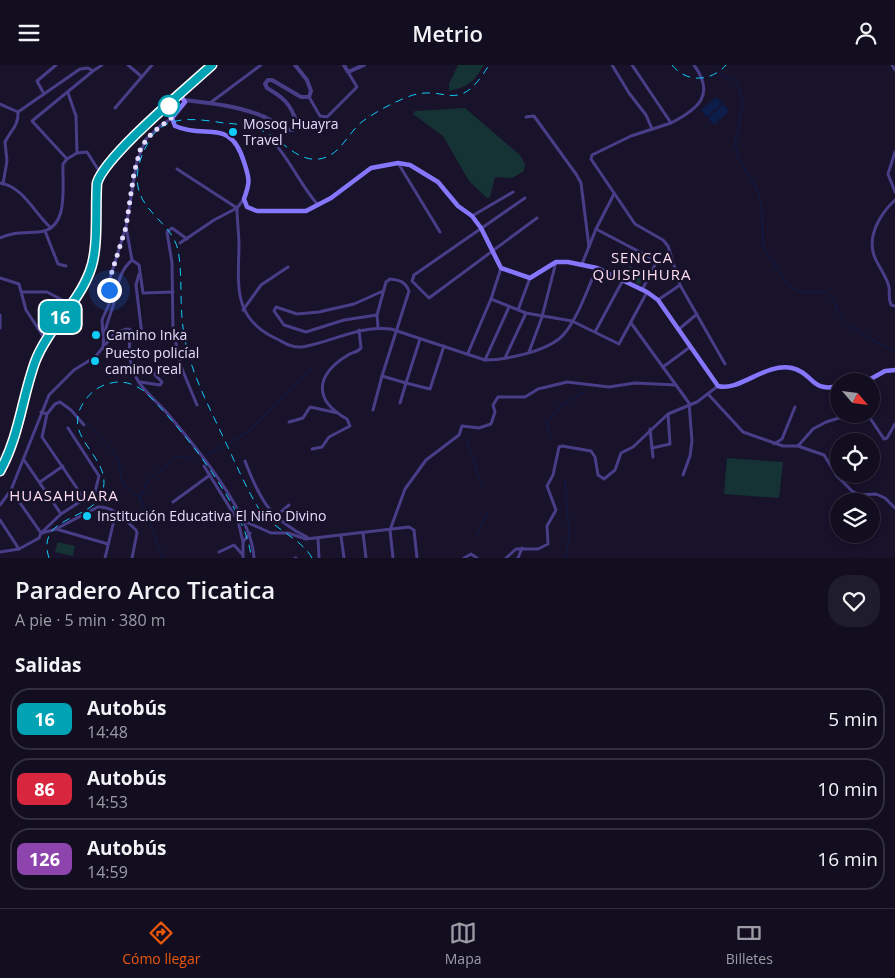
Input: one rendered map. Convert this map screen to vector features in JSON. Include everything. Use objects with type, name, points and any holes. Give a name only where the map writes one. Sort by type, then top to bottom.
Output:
[{"type":"highway","points":[[0,471],[11,449],[30,378],[45,339],[88,276],[93,261],[97,183],[101,174],[114,157],[212,65]]},
{"type":"main road","points":[[180,95],[186,100],[183,107],[172,118],[173,125],[178,128],[224,134],[236,141],[240,147],[250,181],[244,199],[247,207],[257,211],[297,213],[318,205],[371,168],[398,163],[416,167],[438,182],[458,206],[472,216],[481,228],[501,268],[530,278],[556,263],[582,264],[597,268],[658,300],[718,386],[727,387],[762,372],[791,368],[800,372],[819,387],[830,388]]},
{"type":"main road","points":[[880,374],[895,370]]},
{"type":"street","points":[[44,94],[37,81],[56,65]]},
{"type":"street","points":[[18,111],[83,66],[92,68],[102,65]]},
{"type":"street","points":[[128,65],[142,77]]},
{"type":"street","points":[[115,108],[152,65]]},
{"type":"street","points":[[210,103],[261,65]]},
{"type":"street","points":[[295,65],[306,80],[311,91],[309,97],[320,116],[328,117],[357,87],[344,65]]},
{"type":"street","points":[[348,72],[364,65]]},
{"type":"street","points":[[612,65],[628,93],[646,115],[652,129]]},
{"type":"street","points":[[632,65],[671,123]]},
{"type":"street","points":[[694,65],[703,78],[704,96],[697,106],[671,123],[631,136],[592,155],[591,159],[635,224],[663,240],[668,246],[680,285],[725,364]]},
{"type":"street","points":[[892,65],[895,71]]},
{"type":"street","points":[[67,159],[32,121],[68,93],[92,68]]},
{"type":"street","points":[[186,100],[210,103],[261,115],[290,131],[296,128],[296,119],[284,98],[267,87],[266,82],[272,80],[301,97],[309,97]]},
{"type":"street","points":[[68,93],[76,116],[77,153]]},
{"type":"street","points":[[0,105],[18,111]]},
{"type":"street","points":[[18,111],[19,119],[16,127],[5,141],[7,161],[2,184],[21,192],[35,213],[51,228]]},
{"type":"street","points":[[526,117],[534,116],[576,174],[580,183],[589,247]]},
{"type":"street","points":[[103,349],[102,320],[110,302],[110,278],[126,227],[134,173],[143,144],[155,129],[172,118]]},
{"type":"street","points":[[272,139],[283,152],[307,193],[318,205]]},
{"type":"street","points":[[0,238],[15,232],[46,231],[51,228],[62,209],[63,166],[67,159],[84,151],[89,154],[101,174]]},
{"type":"street","points":[[895,152],[888,174],[895,192]]},
{"type":"street","points":[[398,163],[440,232]]},
{"type":"street","points":[[177,169],[237,208]]},
{"type":"street","points":[[472,216],[513,192]]},
{"type":"street","points":[[582,264],[596,229],[614,194]]},
{"type":"street","points":[[525,198],[411,279],[429,298],[537,218]]},
{"type":"street","points":[[180,243],[214,220],[237,208],[244,199]]},
{"type":"street","points":[[895,200],[882,212],[876,224],[873,247],[874,255],[889,287],[888,298],[891,305],[895,306]]},
{"type":"street","points":[[237,208],[239,247],[237,267],[243,310],[265,334],[295,347],[359,330],[378,328],[396,331],[485,360],[505,359],[528,353],[563,336],[597,268]]},
{"type":"street","points":[[126,227],[132,260],[139,264],[144,294],[173,292]]},
{"type":"street","points":[[187,239],[172,228],[167,232],[172,263],[172,331],[182,369],[197,405]]},
{"type":"street","points":[[491,299],[526,313],[572,321],[619,345],[631,323],[656,260],[596,229]]},
{"type":"street","points":[[46,231],[58,264],[66,266]]},
{"type":"street","points":[[103,335],[123,269],[132,260]]},
{"type":"street","points":[[528,353],[542,317],[556,263]]},
{"type":"street","points":[[243,310],[261,285],[288,267]]},
{"type":"street","points":[[468,353],[491,299],[501,268]]},
{"type":"street","points":[[129,329],[139,336],[142,335],[136,285],[139,273]]},
{"type":"street","points":[[0,278],[17,283],[22,292],[26,310],[45,339]]},
{"type":"street","points":[[518,310],[530,278]]},
{"type":"street","points":[[373,410],[409,291],[405,284],[390,279],[383,291],[376,315],[378,328]]},
{"type":"street","points":[[596,332],[623,281]]},
{"type":"street","points":[[658,300],[680,285]]},
{"type":"street","points":[[376,315],[344,320],[306,333],[284,325],[274,311],[276,307],[297,313],[319,312],[354,304],[383,291]]},
{"type":"street","points":[[22,292],[47,292],[70,304]]},
{"type":"street","points":[[485,360],[509,307]]},
{"type":"street","points":[[505,359],[526,313]]},
{"type":"street","points":[[678,329],[698,314]]},
{"type":"street","points":[[0,315],[0,328]]},
{"type":"street","points":[[631,323],[689,403],[692,441],[690,456],[682,475]]},
{"type":"street","points":[[0,505],[11,490],[49,395],[74,370],[95,357],[115,333],[129,329]]},
{"type":"street","points":[[129,329],[131,335],[127,352],[139,382],[194,446],[211,469],[250,533],[254,558]]},
{"type":"street","points":[[312,449],[322,447],[329,437],[350,426],[347,419],[322,398],[321,389],[328,373],[336,365],[349,354],[360,350],[362,345],[359,330]]},
{"type":"street","points":[[400,403],[420,339]]},
{"type":"street","points":[[382,376],[429,389],[444,346]]},
{"type":"street","points":[[663,367],[690,347]]},
{"type":"street","points":[[139,382],[160,385],[162,382],[155,373],[182,369]]},
{"type":"street","points":[[393,558],[390,530],[405,489],[426,460],[443,445],[455,439],[462,426],[479,428],[491,424],[495,412],[493,405],[498,397],[525,397],[538,389],[567,382],[609,387],[635,383],[676,385]]},
{"type":"street","points":[[506,558],[516,549],[538,549],[548,544],[547,526],[556,510],[547,485],[553,475],[558,447],[590,451],[594,457],[598,475],[604,479],[616,469],[621,453],[638,442],[668,414],[689,403],[697,402],[718,386]]},
{"type":"street","points":[[708,394],[743,432],[783,447],[798,446],[824,455],[837,476],[852,491],[859,495],[876,494],[885,498],[895,507]]},
{"type":"street","points":[[84,425],[71,409],[60,403],[53,406],[48,414],[41,435],[85,499]]},
{"type":"street","points":[[288,422],[303,418],[310,407],[338,413]]},
{"type":"street","points":[[773,444],[782,439],[795,407]]},
{"type":"street","points":[[41,412],[48,414]]},
{"type":"street","points":[[652,448],[670,444],[668,414]]},
{"type":"street","points":[[798,446],[818,425],[839,418],[854,420],[870,418],[884,439],[887,438],[895,425]]},
{"type":"street","points":[[0,551],[19,549],[39,539],[41,533],[61,514],[95,492],[99,476],[68,428]]},
{"type":"street","points":[[650,429],[653,457]]},
{"type":"street","points":[[23,460],[61,514]]},
{"type":"street","points":[[245,461],[256,490],[275,517],[289,529],[310,539]]},
{"type":"street","points":[[40,482],[63,466]]},
{"type":"street","points":[[204,466],[238,521],[243,541],[242,556]]},
{"type":"street","points":[[173,502],[209,474],[211,469]]},
{"type":"street","points":[[11,490],[41,533]]},
{"type":"street","points":[[275,517],[289,505]]},
{"type":"street","points":[[41,533],[56,529],[98,507],[104,507],[116,512],[137,533],[132,558]]},
{"type":"street","points":[[105,558],[116,512]]},
{"type":"street","points":[[0,520],[19,549]]},
{"type":"street","points":[[244,521],[271,533],[288,533],[310,539],[412,528],[417,558]]},
{"type":"street","points":[[56,529],[108,544]]},
{"type":"street","points":[[243,541],[250,533]]},
{"type":"street","points":[[363,533],[366,558]]},
{"type":"street","points":[[341,536],[344,558]]},
{"type":"street","points":[[318,538],[319,558]]},
{"type":"street","points":[[219,552],[234,545],[242,556]]},
{"type":"street","points":[[518,558],[522,548]]},
{"type":"street","points":[[464,558],[470,554],[477,558]]},
{"type":"green space","points":[[458,65],[484,65],[470,83],[449,91],[449,84]]},
{"type":"green space","points":[[465,108],[520,155],[525,164],[524,171],[512,178],[495,177],[490,197],[487,198],[469,181],[443,136],[413,114],[415,111]]},
{"type":"green space","points":[[630,266],[645,274],[640,285],[624,277]]},
{"type":"green space","points":[[727,458],[783,462],[779,498],[724,494]]},
{"type":"green space","points":[[58,542],[75,546],[73,556],[55,552]]},
{"type":"water","points":[[716,97],[722,103],[707,117],[701,110]]},
{"type":"water","points":[[723,104],[729,111],[714,125],[708,118]]},
{"type":"waterway","points":[[711,65],[714,68]]},
{"type":"waterway","points":[[720,73],[737,82],[743,104],[735,144],[739,159],[757,189],[762,208],[763,247],[786,283],[795,290],[804,293],[827,292],[848,324],[895,351]]},
{"type":"waterway","points":[[228,443],[248,432],[312,368]]},
{"type":"waterway","points":[[550,437],[547,422],[561,405],[585,392]]},
{"type":"waterway","points":[[86,422],[117,458],[123,484],[140,497],[163,558]]},
{"type":"waterway","points":[[466,437],[481,484]]},
{"type":"waterway","points":[[207,455],[224,446]]},
{"type":"waterway","points":[[140,497],[149,480],[178,456],[194,460]]},
{"type":"waterway","points":[[565,480],[569,534],[566,558]]},
{"type":"waterway","points":[[477,535],[487,512]]},
{"type":"railway","points":[[312,558],[301,545],[272,523],[259,509],[241,476],[201,389],[191,362],[184,334],[178,250],[170,233],[151,212],[141,196],[137,181],[141,157],[155,132],[163,126],[182,120],[203,120],[254,127],[270,135],[296,154],[311,159],[327,157],[338,149],[357,126],[383,108],[419,94],[459,95],[468,91],[489,65]]},
{"type":"railway","points":[[672,65],[684,75],[699,78],[713,75],[726,65]]},
{"type":"railway","points":[[49,558],[47,544],[50,533],[68,519],[89,508],[98,500],[103,490],[104,478],[100,466],[81,435],[78,424],[79,412],[86,399],[94,391],[115,382],[124,382],[144,391],[175,424],[210,469],[238,517],[247,539],[251,558]]},
{"type":"bus line","name":"16","points":[[0,471],[11,449],[34,364],[45,339],[85,283],[90,271],[95,248],[94,217],[98,179],[109,163],[212,65]]},
{"type":"place","name":"Mosoq Huayra Travel","points":[[233,132]]},
{"type":"place","name":"Camino Inka","points":[[96,335]]},
{"type":"place","name":"Puesto policíal camino real","points":[[95,361]]},
{"type":"place","name":"Institución Educativa El Niño Divino","points":[[87,516]]},
{"type":"district","name":"SENCCA QUISPIHURA","points":[[642,266]]},
{"type":"district","name":"HUASAHUARA","points":[[64,496]]},
{"type":"route","points":[[109,290],[111,273],[126,227],[135,167],[146,139],[175,115],[169,106]]}]
